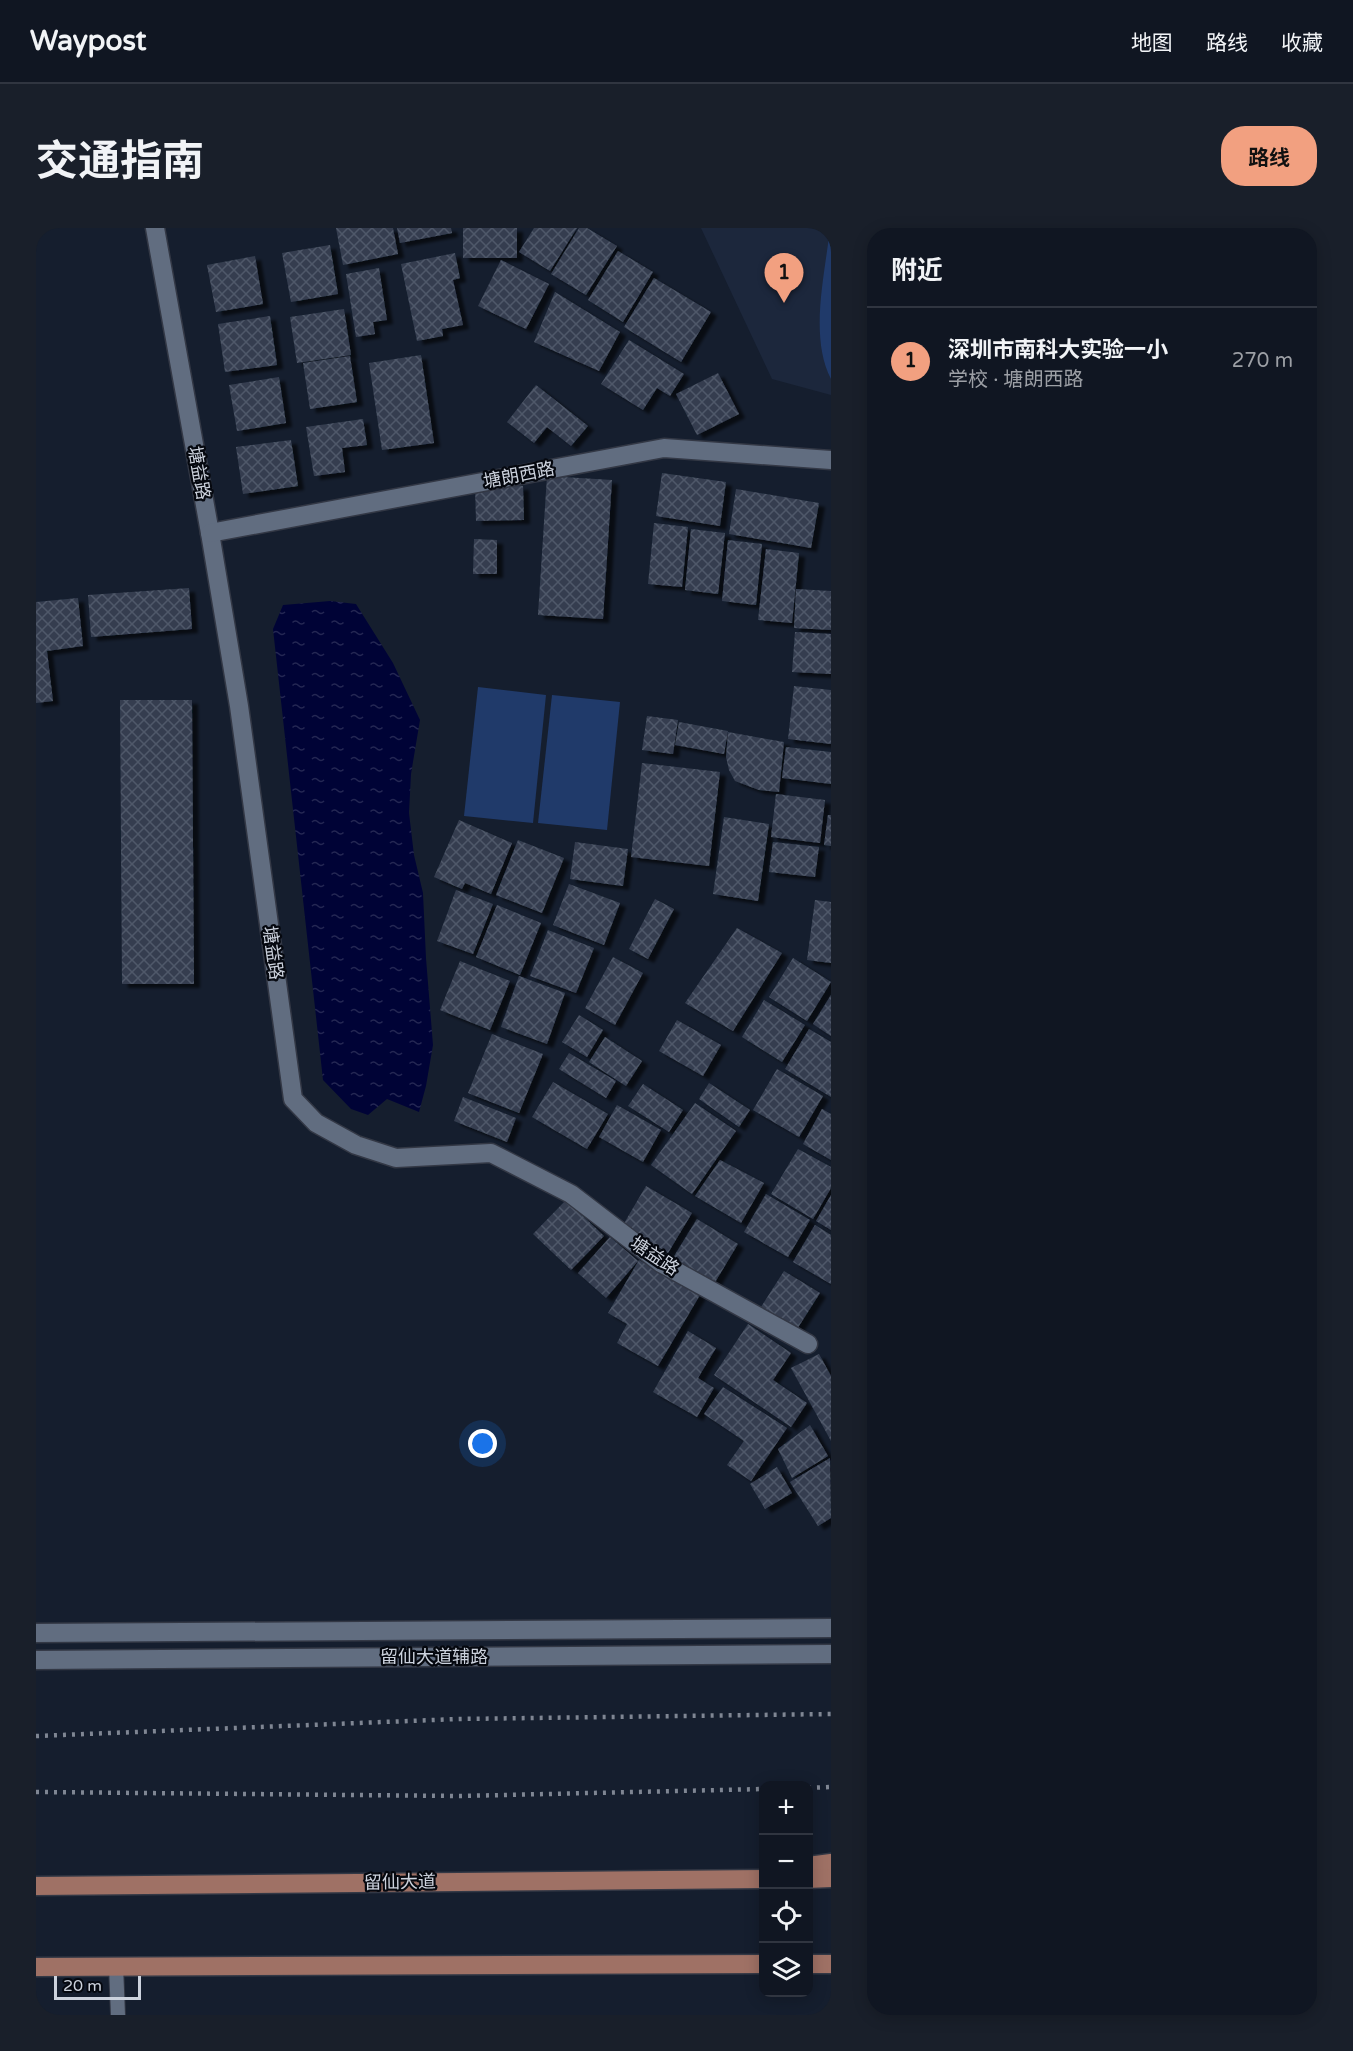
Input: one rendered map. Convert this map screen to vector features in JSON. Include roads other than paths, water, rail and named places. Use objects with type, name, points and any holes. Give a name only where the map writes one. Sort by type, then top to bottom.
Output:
[{"type":"main road","points":[[813,1865],[831,1863]]},
{"type":"main road","points":[[669,1880],[759,1871]]},
{"type":"main road","points":[[813,1879],[831,1878]]},
{"type":"main road","name":"留仙大道","points":[[36,1886],[759,1879]]},
{"type":"main road","points":[[36,1967],[759,1964]]},
{"type":"main road","points":[[813,1964],[831,1964]]},
{"type":"street","name":"塘益路","points":[[155,228],[239,706],[293,1099],[316,1123],[356,1145],[396,1158],[491,1153],[571,1194],[661,1263],[808,1344]]},
{"type":"street","name":"塘朗西路","points":[[210,533],[664,448],[831,460]]},
{"type":"street","name":"留仙大道辅路","points":[[36,1633],[831,1628]]},
{"type":"street","name":"留仙大道辅路","points":[[36,1660],[831,1654]]},
{"type":"lane","points":[[116,1966],[118,2015]]},
{"type":"water","points":[[330,601],[356,604],[393,663],[420,720],[411,774],[409,813],[414,855],[423,893],[433,1045],[419,1112],[387,1099],[368,1115],[351,1109],[323,1080],[273,629],[283,605]]},
{"type":"railway","points":[[36,1736],[458,1719],[831,1714]]},
{"type":"railway","points":[[813,1788],[831,1787]]},
{"type":"railway","points":[[36,1792],[460,1796],[759,1789]]},
{"type":"place","name":"深圳市南科大实验一小","points":[[784,303]]}]
